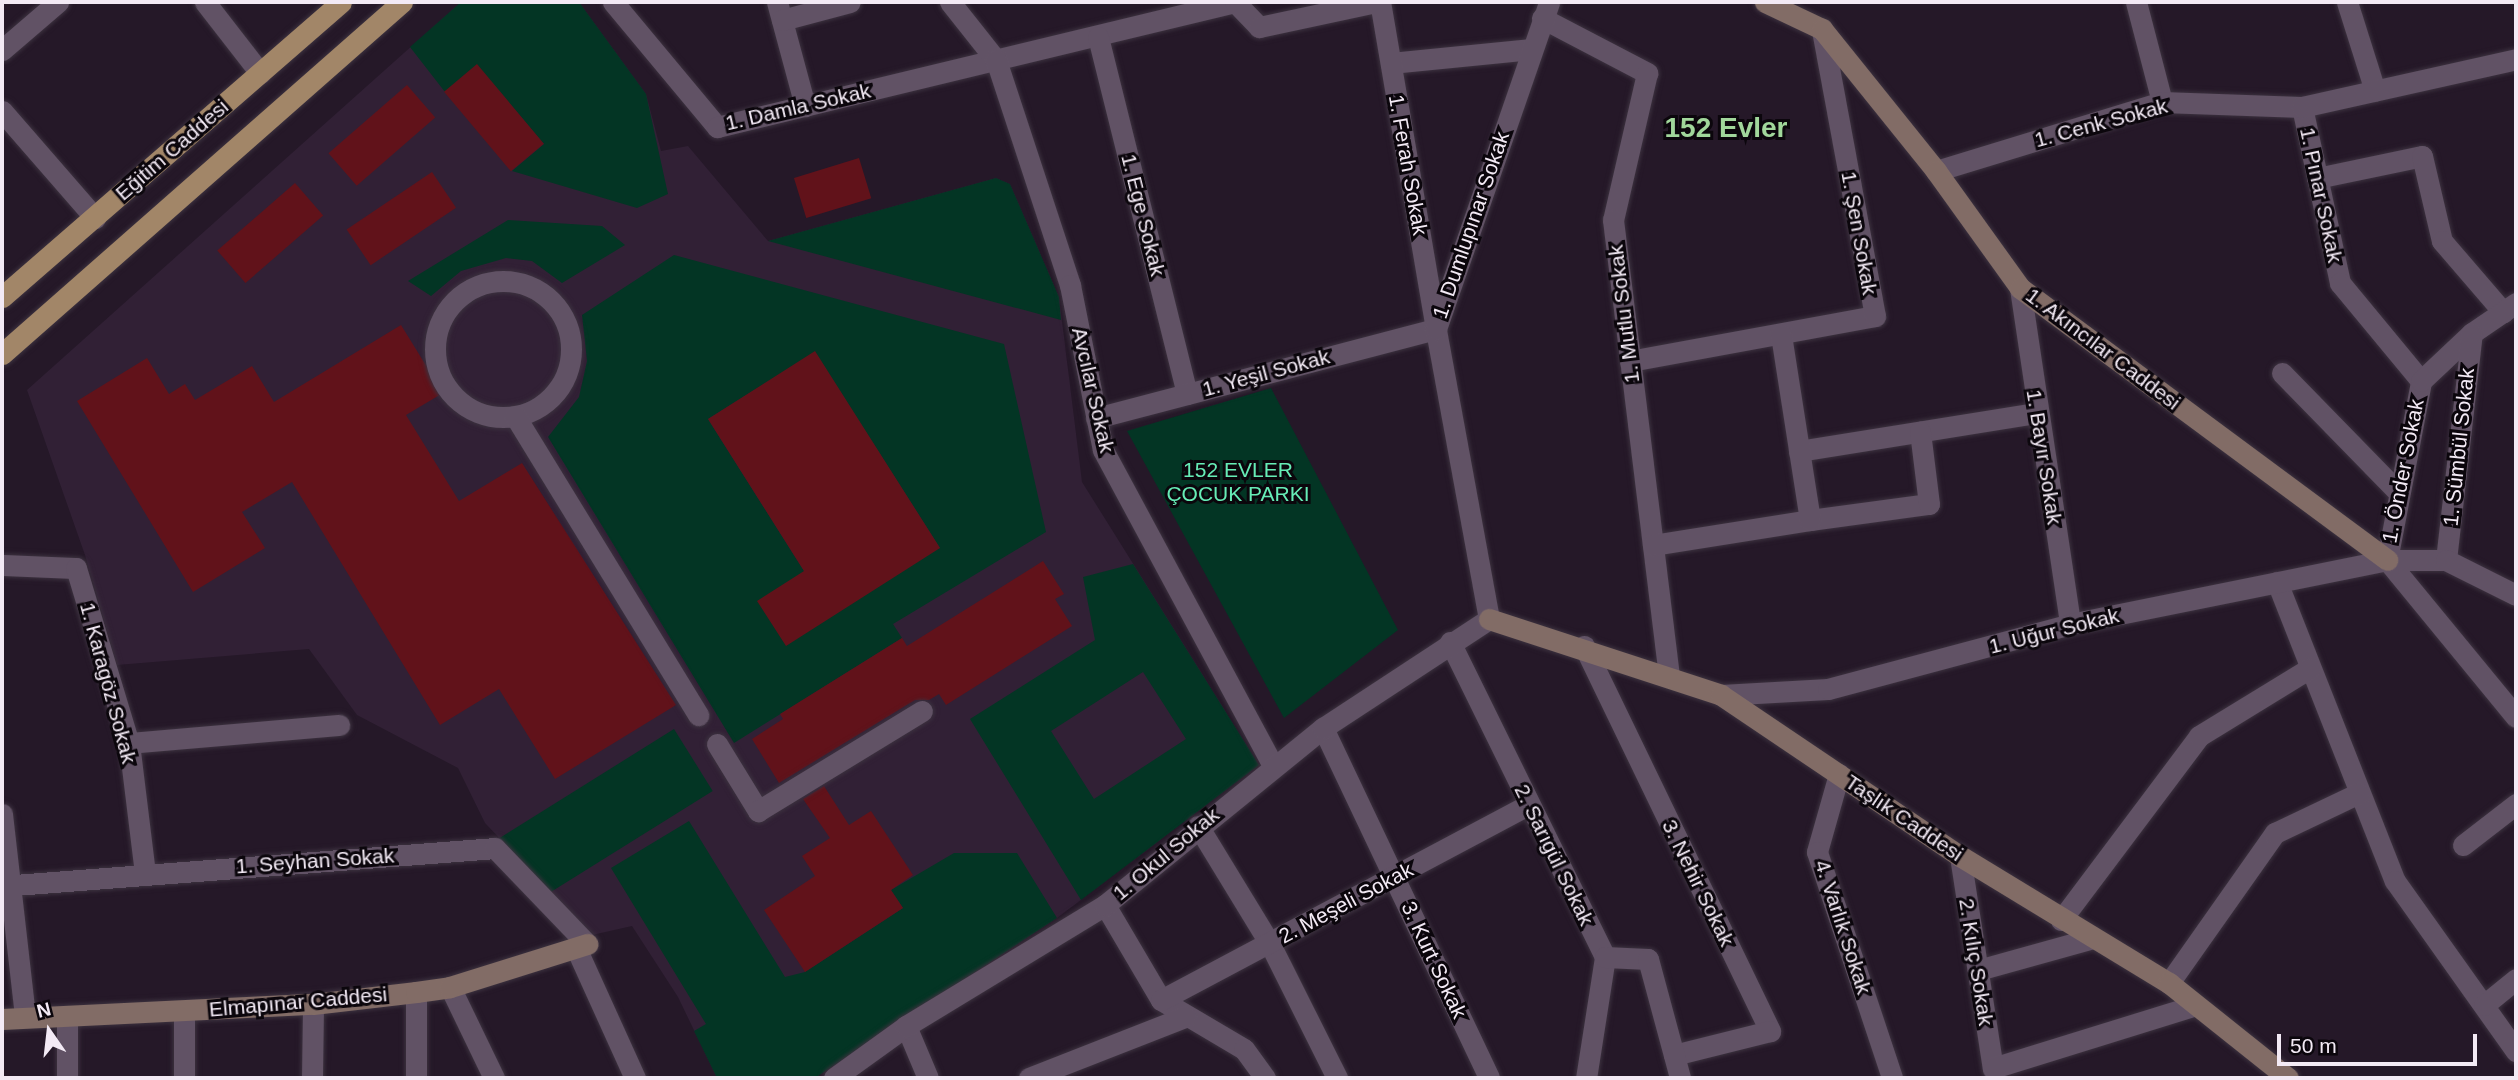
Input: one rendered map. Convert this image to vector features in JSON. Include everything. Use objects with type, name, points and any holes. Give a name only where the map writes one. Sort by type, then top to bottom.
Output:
[{"type":"main road","name":"Eğitim Caddesi","points":[[2,297],[341,2]]},
{"type":"main road","points":[[2,354],[402,2]]},
{"type":"street","points":[[2,50],[58,2]]},
{"type":"street","points":[[205,2],[260,73]]},
{"type":"street","name":"1. Damla Sokak","points":[[613,2],[717,127],[996,60]]},
{"type":"street","points":[[805,106],[779,11],[850,2]]},
{"type":"street","name":"Avcılar Sokak","points":[[950,2],[996,60],[1070,285],[1103,450],[1273,766]]},
{"type":"street","name":"1. Ferah Sokak","points":[[996,60],[1235,2],[1259,27],[1378,2],[1436,329]]},
{"type":"street","name":"1. Akıncılar Caddesi","points":[[1765,2],[1822,29],[1936,172],[2020,288],[2387,559]]},
{"type":"street","points":[[2136,2],[2162,102]]},
{"type":"street","points":[[2347,2],[2375,91]]},
{"type":"street","name":"1. Dumlupınar Sokak","points":[[1489,619],[1436,329],[1545,10]]},
{"type":"street","name":"1. Mutlu Sokak","points":[[1545,10],[1647,73],[1614,220],[1669,676]]},
{"type":"street","name":"1. Şen Sokak","points":[[1630,361],[1875,316],[1822,29]]},
{"type":"street","name":"1. Ege Sokak","points":[[1098,37],[1187,394]]},
{"type":"street","points":[[1391,64],[1531,49]]},
{"type":"street","name":"1. Cenk Sokak","points":[[1936,172],[2162,102],[2302,107],[2516,59]]},
{"type":"street","name":"1. Pınar Sokak","points":[[2302,107],[2340,283],[2421,381]]},
{"type":"street","points":[[2,111],[95,218]]},
{"type":"street","points":[[2317,178],[2422,156],[2442,241],[2509,307]]},
{"type":"street","points":[[499,281],[531,288],[558,307],[568,328],[571,350],[567,373],[555,393],[537,408],[516,415],[493,416],[454,397],[435,357],[436,335],[444,314],[478,286],[499,281]]},
{"type":"street","name":"1. Bayır Sokak","points":[[2020,288],[2070,624]]},
{"type":"street","name":"1. Önder Sokak","points":[[2387,559],[2421,381],[2472,333],[2509,307]]},
{"type":"street","name":"1. Yeşil Sokak","points":[[1096,418],[1436,329]]},
{"type":"street","name":"1. Sümbül Sokak","points":[[2446,560],[2472,333]]},
{"type":"street","points":[[1781,334],[1810,520]]},
{"type":"street","points":[[2282,373],[2399,493]]},
{"type":"street","points":[[1799,451],[2037,413]]},
{"type":"street","points":[[516,415],[698,715]]},
{"type":"street","points":[[1653,545],[1929,504],[1920,432]]},
{"type":"street","points":[[2387,559],[2446,560],[2516,595]]},
{"type":"street","points":[[2387,559],[2516,717]]},
{"type":"street","name":"1. Uğur Sokak","points":[[1721,695],[1828,689],[2070,624],[2387,559]]},
{"type":"street","name":"1. Karagöz Sokak","points":[[2,565],[76,568],[129,743],[145,873]]},
{"type":"street","points":[[2277,582],[2395,881],[2516,1051]]},
{"type":"street","name":"1. Okul Sokak","points":[[834,1078],[906,1026],[1105,905],[1198,826],[1323,728],[1450,642],[1489,619]]},
{"type":"street","name":"Taşlık Caddesi","points":[[1489,619],[1584,646],[1721,695],[1960,856],[2061,920],[2169,983],[2193,1006],[2288,1078]]},
{"type":"street","name":"2. Sarıgül Sokak","points":[[1450,642],[1605,957]]},
{"type":"street","name":"3. Nehir Sokak","points":[[1584,646],[1770,1031],[1674,1055]]},
{"type":"street","points":[[2061,920],[2199,736],[2311,668]]},
{"type":"street","points":[[717,744],[758,811],[922,711]]},
{"type":"street","points":[[129,743],[339,725]]},
{"type":"street","name":"3. Kurt Sokak","points":[[1323,728],[1489,1078]]},
{"type":"street","name":"4. Varlık Sokak","points":[[1839,774],[1817,852],[1892,1078]]},
{"type":"street","points":[[2169,983],[2275,833],[2359,793]]},
{"type":"street","name":"2. Meşeli Sokak","points":[[1161,1000],[1529,804]]},
{"type":"street","points":[[2463,845],[2516,804]]},
{"type":"street","points":[[2,814],[6,886],[25,1017]]},
{"type":"street","points":[[1198,826],[1270,944],[1337,1078]]},
{"type":"street","name":"1. Seyhan Sokak","points":[[6,886],[145,873],[495,848],[582,946]]},
{"type":"street","name":"2. Kılıç Sokak","points":[[1960,856],[1993,1068],[2193,1006]]},
{"type":"street","points":[[1105,905],[1161,1000],[1185,1017],[1244,1049],[1265,1078]]},
{"type":"street","points":[[1978,970],[2093,938]]},
{"type":"street","points":[[582,946],[635,1078]]},
{"type":"street","name":"Elmapınar Caddesi","points":[[2,1019],[313,1004],[416,992],[450,987],[582,946]]},
{"type":"street","points":[[1586,1078],[1605,957],[1648,959],[1679,1078]]},
{"type":"street","points":[[2484,1005],[2516,979]]},
{"type":"street","points":[[450,987],[494,1078]]},
{"type":"street","points":[[416,992],[416,1078]]},
{"type":"street","points":[[312,1078],[313,1004]]},
{"type":"street","points":[[184,1011],[184,1078]]},
{"type":"street","points":[[67,1017],[67,1078]]},
{"type":"street","points":[[1029,1078],[1185,1017]]},
{"type":"street","points":[[906,1026],[928,1078]]},
{"type":"shaded area","points":[[461,2],[579,2],[646,94],[661,151],[688,146],[768,241],[996,178],[1010,184],[1059,297],[1082,482],[1259,765],[1057,918],[815,1078],[717,1078],[678,997],[632,926],[592,935],[485,823],[458,768],[357,715],[309,649],[117,665],[85,555],[27,390]]},
{"type":"green space","points":[[461,2],[579,2],[646,94],[668,194],[637,208],[512,171],[544,144],[477,65],[445,92],[410,47]]},
{"type":"green space","points":[[996,178],[1010,184],[1059,297],[1061,320],[768,241]]},
{"type":"green space","points":[[508,220],[602,226],[625,245],[562,283],[532,261],[506,258],[461,271],[431,296],[408,281]]},
{"type":"green space","points":[[674,255],[1004,344],[1046,532],[893,624],[902,638],[734,743],[548,437],[579,397],[587,361],[582,315]],"holes":[[[815,352],[940,548],[804,571],[708,419]]]},
{"type":"green space","name":"152 EVLER ÇOCUK PARKI","points":[[1271,388],[1398,630],[1284,718],[1127,431]]},
{"type":"green space","points":[[1133,564],[1259,765],[1081,900],[970,719],[1095,640],[1083,577]],"holes":[[[1143,672],[1186,739],[1094,799],[1051,731]]]},
{"type":"green space","points":[[674,729],[713,791],[538,900],[499,838]]},
{"type":"green space","points":[[689,821],[785,977],[805,972],[903,908],[891,890],[954,853],[1017,853],[1057,918],[815,1078],[717,1078],[694,1031],[706,1024],[611,868]]},
{"type":"building","points":[[477,64],[544,144],[511,171],[444,92]]},
{"type":"building","points":[[407,85],[435,117],[357,186],[329,153]]},
{"type":"building","points":[[859,158],[871,198],[806,218],[794,178]]},
{"type":"building","points":[[432,172],[456,208],[371,265],[347,230]]},
{"type":"building","points":[[295,183],[323,215],[245,283],[217,251]]},
{"type":"building","points":[[401,325],[443,393],[406,415],[459,501],[522,463],[676,705],[555,779],[499,689],[440,725],[292,482],[242,512],[265,548],[193,592],[77,401],[147,358],[169,394],[185,384],[195,400],[252,366],[274,402]]},
{"type":"building","points":[[815,351],[940,548],[786,646],[757,601],[804,571],[708,419]]},
{"type":"building","points":[[1043,561],[1064,594],[1055,599],[1072,626],[946,705],[939,694],[929,700],[915,700],[779,783],[752,739],[783,719],[780,714],[902,638],[907,646]]},
{"type":"building","points":[[824,786],[849,825],[871,811],[913,875],[891,890],[903,908],[805,972],[764,910],[815,876],[802,856],[830,838],[803,799]]},
{"type":"district","name":"152 Evler","points":[[1726,128]]}]
